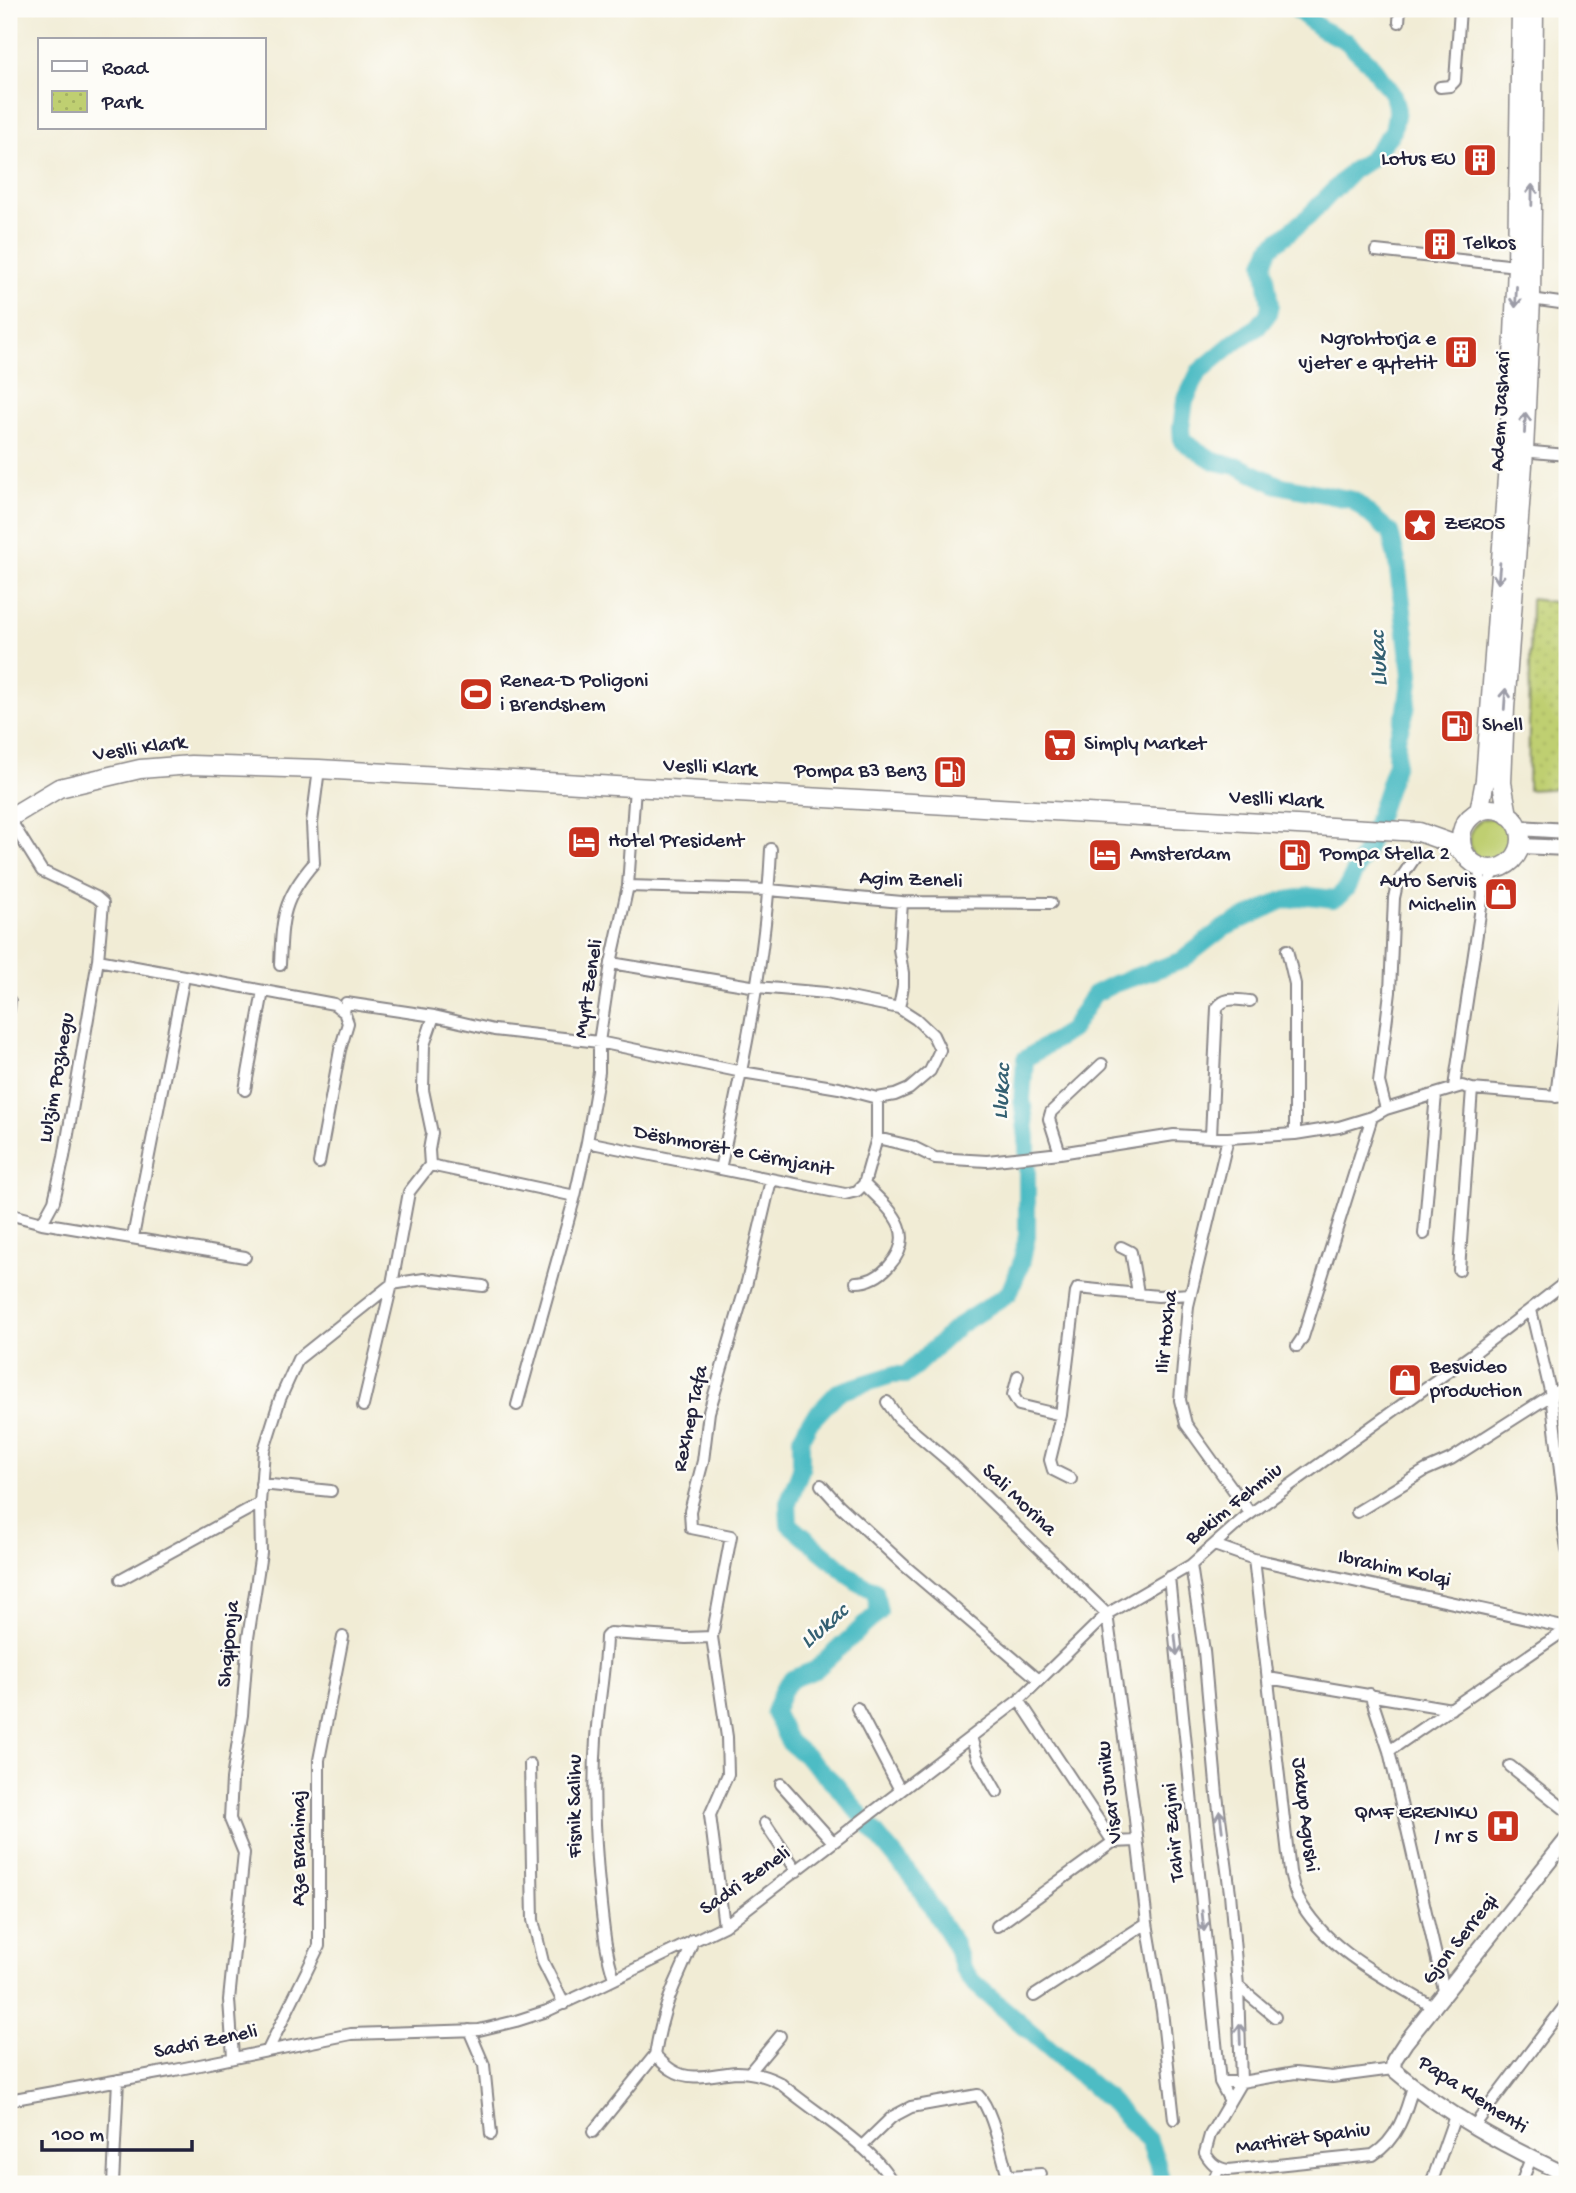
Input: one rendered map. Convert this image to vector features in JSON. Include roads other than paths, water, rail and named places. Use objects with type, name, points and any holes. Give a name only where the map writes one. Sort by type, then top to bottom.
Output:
[{"type":"main road","points":[[1473,816],[1494,810],[1516,830],[1512,861],[1496,869],[1478,866],[1464,853],[1462,835],[1473,816],[1485,780],[1516,451],[1521,9]]},
{"type":"main road","name":"Adem Jashari","points":[[1516,830],[1502,783],[1516,451],[1531,299],[1534,9]]},
{"type":"main road","name":"Veslli Klark","points":[[9,818],[59,788],[140,769],[191,765],[319,769],[1419,832],[1450,843],[1464,853]]},
{"type":"main road","name":"Veslli Klark","points":[[1419,832],[1473,816]]},
{"type":"street","points":[[1399,9],[1399,22]]},
{"type":"street","points":[[1440,87],[1450,86],[1455,81],[1460,9]]},
{"type":"street","points":[[1376,251],[1517,266]]},
{"type":"street","points":[[1531,299],[1567,303]]},
{"type":"street","points":[[1516,451],[1567,455]]},
{"type":"street","points":[[280,965],[282,922],[291,893],[314,863],[312,823],[319,769]]},
{"type":"street","name":"Myrt Zeneli","points":[[517,1405],[575,1196],[587,1142],[599,1072],[599,1042],[611,963],[628,886],[635,787]]},
{"type":"street","name":"Lulzim Pozhegu","points":[[9,818],[43,871],[103,903],[98,961],[64,1157],[54,1201],[42,1223]]},
{"type":"street","points":[[1516,830],[1567,831]]},
{"type":"street","points":[[1516,830],[1567,849]]},
{"type":"street","points":[[720,1168],[742,1072],[757,987],[769,890],[771,849]]},
{"type":"street","points":[[1386,1109],[1380,1082],[1390,992],[1394,898],[1396,884],[1416,856]]},
{"type":"street","points":[[1454,1087],[1483,894],[1478,866]]},
{"type":"street","points":[[1483,894],[1496,869]]},
{"type":"street","name":"Agim Zeneli","points":[[628,886],[769,890],[902,902],[1051,903]]},
{"type":"street","points":[[899,1009],[903,986],[899,950],[902,902]]},
{"type":"street","points":[[1287,950],[1295,984],[1295,1134]]},
{"type":"street","points":[[98,961],[334,1004],[344,1012],[348,1023],[318,1163]]},
{"type":"street","points":[[344,1012],[346,1003],[434,1016],[494,1030],[599,1042],[742,1072],[839,1088],[877,1098],[895,1096],[909,1090],[930,1071],[940,1050],[933,1035],[916,1018],[899,1009],[826,993],[757,987],[611,963]]},
{"type":"street","points":[[133,1237],[184,977]]},
{"type":"street","points":[[245,1090],[263,991]]},
{"type":"street","points":[[1210,1136],[1217,1008],[1224,1000],[1250,1001]]},
{"type":"street","points":[[877,1138],[911,1146],[935,1158],[987,1161],[1060,1153],[1174,1135],[1228,1138],[1295,1134],[1339,1127],[1372,1117],[1386,1109],[1462,1086],[1562,1097],[1567,1003]]},
{"type":"street","points":[[363,1405],[392,1284],[409,1192],[430,1165],[432,1133],[423,1090],[424,1045],[434,1016]]},
{"type":"street","points":[[1060,1153],[1049,1119],[1051,1112],[1102,1064]]},
{"type":"street","points":[[1459,1269],[1472,1089]]},
{"type":"street","points":[[1424,1234],[1436,1094]]},
{"type":"street","points":[[856,1282],[867,1282],[885,1270],[899,1255],[904,1238],[900,1224],[886,1205],[864,1184],[877,1138],[877,1098]]},
{"type":"street","points":[[1300,1342],[1372,1117]]},
{"type":"street","name":"Ilir Hoxha","points":[[1228,1138],[1191,1294],[1180,1400],[1186,1424],[1250,1513]]},
{"type":"street","name":"Dëshmorët e Cërmjanit","points":[[587,1142],[845,1194],[857,1191],[864,1184]]},
{"type":"street","points":[[430,1165],[575,1196]]},
{"type":"street","name":"Rexhep Tafa","points":[[724,1926],[710,1815],[727,1774],[727,1737],[712,1637],[731,1536],[691,1528],[690,1511],[703,1461],[709,1412],[747,1282],[771,1180]]},
{"type":"street","points":[[9,1214],[42,1223],[246,1257]]},
{"type":"street","points":[[1121,1247],[1130,1252],[1138,1293]]},
{"type":"street","points":[[392,1284],[424,1279],[483,1286]]},
{"type":"street","name":"Bekim Fehmiu","points":[[900,1790],[1019,1700],[1107,1614],[1191,1564],[1250,1513],[1531,1310],[1567,1281]]},
{"type":"street","name":"Shqiponja","points":[[233,2057],[229,2000],[244,1853],[230,1819],[232,1779],[261,1553],[260,1503],[264,1450],[280,1399],[298,1359],[392,1284]]},
{"type":"street","points":[[1071,1479],[1053,1470],[1050,1460],[1061,1415],[1076,1292],[1082,1287],[1158,1296],[1191,1294]]},
{"type":"street","points":[[1531,1310],[1551,1395],[1567,1550]]},
{"type":"street","points":[[1018,1376],[1013,1395],[1019,1405],[1061,1415]]},
{"type":"street","points":[[1357,1512],[1426,1470],[1451,1459],[1567,1385]]},
{"type":"street","name":"Sali Morina","points":[[887,1402],[898,1419],[952,1464],[1107,1614]]},
{"type":"street","points":[[261,1484],[331,1491]]},
{"type":"street","points":[[821,1485],[905,1566],[1039,1680]]},
{"type":"street","points":[[121,1579],[260,1503]]},
{"type":"street","name":"Ibrahim Kolqi","points":[[1214,1545],[1254,1559],[1567,1629]]},
{"type":"street","name":"Jakup Agushi","points":[[1254,1559],[1290,1872],[1297,1897],[1322,1932],[1350,1956],[1435,2008]]},
{"type":"street","points":[[1191,1564],[1210,1705],[1238,1986],[1241,2082],[1230,2101]]},
{"type":"street","name":"Tahir Zajmi","points":[[1169,1577],[1220,2082],[1230,2101]]},
{"type":"street","name":"Visar Juniku","points":[[1107,1614],[1135,1811],[1136,1841],[1147,1923],[1162,2011],[1174,2119]]},
{"type":"street","points":[[1389,1751],[1567,1629]]},
{"type":"street","name":"Fisnik Salihu","points":[[614,1979],[605,1949],[593,1810],[596,1737],[605,1674],[606,1637],[610,1633],[712,1637]]},
{"type":"street","name":"Aze Brahimaj","points":[[268,2050],[318,1946],[320,1760],[343,1637]]},
{"type":"street","points":[[1268,1678],[1451,1709]]},
{"type":"street","points":[[1370,1694],[1389,1751],[1446,1995]]},
{"type":"street","points":[[1019,1700],[1113,1842]]},
{"type":"street","points":[[857,1708],[900,1790]]},
{"type":"street","points":[[971,1737],[977,1757],[997,1792]]},
{"type":"street","points":[[530,1764],[533,1920],[543,1962],[564,2004]]},
{"type":"street","points":[[1510,1766],[1567,1811]]},
{"type":"street","points":[[781,1784],[833,1842]]},
{"type":"street","name":"Sadri Zeneli","points":[[9,2100],[351,2034],[479,2030],[516,2021],[564,2004],[724,1926],[900,1790]]},
{"type":"street","points":[[765,1823],[797,1871]]},
{"type":"street","name":"Gjon Serreqi","points":[[1393,2069],[1394,2060],[1567,1839]]},
{"type":"street","points":[[996,1926],[1113,1842],[1136,1841]]},
{"type":"street","points":[[1034,1996],[1147,1923]]},
{"type":"street","points":[[593,2132],[655,2054],[674,1986],[688,1960],[693,1940]]},
{"type":"street","points":[[1238,1986],[1275,2017]]},
{"type":"street","points":[[1474,2126],[1567,2003]]},
{"type":"street","points":[[468,2029],[484,2066],[491,2134]]},
{"type":"street","points":[[749,2073],[780,2036]]},
{"type":"street","points":[[655,2054],[673,2071],[699,2078],[737,2072],[769,2077],[780,2083],[861,2147],[888,2174],[893,2184]]},
{"type":"street","points":[[1220,2082],[1241,2082],[1295,2073],[1332,2077],[1393,2069]]},
{"type":"street","name":"Papa Klementi","points":[[1393,2069],[1455,2116],[1567,2175]]},
{"type":"street","points":[[113,2184],[118,2080]]},
{"type":"street","name":"Martirët Spahiu","points":[[1230,2101],[1210,2135],[1205,2153],[1219,2168],[1228,2170],[1373,2155],[1392,2139],[1406,2110],[1413,2086]]},
{"type":"street","points":[[861,2147],[892,2117],[911,2107],[978,2095],[990,2118],[1008,2176],[1041,2174]]},
{"type":"street","points":[[1431,2184],[1455,2116]]},
{"type":"street","points":[[1521,2184],[1531,2158]]},
{"type":"street","points":[[1212,2184],[1219,2168]]},
{"type":"waterway","name":"Llukac","points":[[1162,2184],[1149,2141],[1108,2099],[973,1982],[962,1967],[954,1943],[915,1881],[835,1784],[789,1742],[774,1712],[783,1689],[792,1679],[815,1670],[879,1612],[875,1591],[856,1581],[789,1524],[788,1503],[801,1469],[801,1438],[809,1423],[838,1392],[892,1375],[906,1375],[958,1326],[1009,1293],[1021,1264],[1027,1236],[1027,1138],[1022,1099],[1025,1059],[1071,1030],[1094,994],[1114,984],[1181,961],[1222,929],[1281,901],[1309,896],[1333,899],[1339,896],[1346,889],[1368,846],[1396,763],[1397,738],[1406,710],[1411,674],[1397,562],[1390,532],[1353,500],[1278,485],[1240,467],[1216,462],[1182,441],[1185,401],[1199,372],[1237,340],[1258,327],[1268,314],[1270,305],[1264,263],[1271,247],[1308,217],[1352,171],[1369,160],[1393,131],[1397,110],[1393,95],[1369,62],[1346,41],[1321,29],[1296,9]]},
{"type":"place","name":"Lotus EU","points":[[1480,160]]},
{"type":"place","name":"Telkos","points":[[1440,244]]},
{"type":"place","name":"Ngrohtorja e vjeter e qytetit","points":[[1461,352]]},
{"type":"place","name":"ZERO5","points":[[1420,525]]},
{"type":"place","name":"Renea-D Poligoni i Brendshem","points":[[476,694]]},
{"type":"place","name":"Shell","points":[[1457,726]]},
{"type":"place","name":"Simply Market","points":[[1060,745]]},
{"type":"place","name":"Pompa B3 Benz","points":[[950,772]]},
{"type":"place","name":"Hotel President","points":[[584,842]]},
{"type":"place","name":"Amsterdam","points":[[1105,855]]},
{"type":"place","name":"Pompa Stella 2","points":[[1295,855]]},
{"type":"place","name":"Auto Servis Michelin","points":[[1501,894]]},
{"type":"place","name":"Besvideo production","points":[[1405,1380]]},
{"type":"place","name":"QMF ERENIKU / nr 5","points":[[1503,1826]]}]
